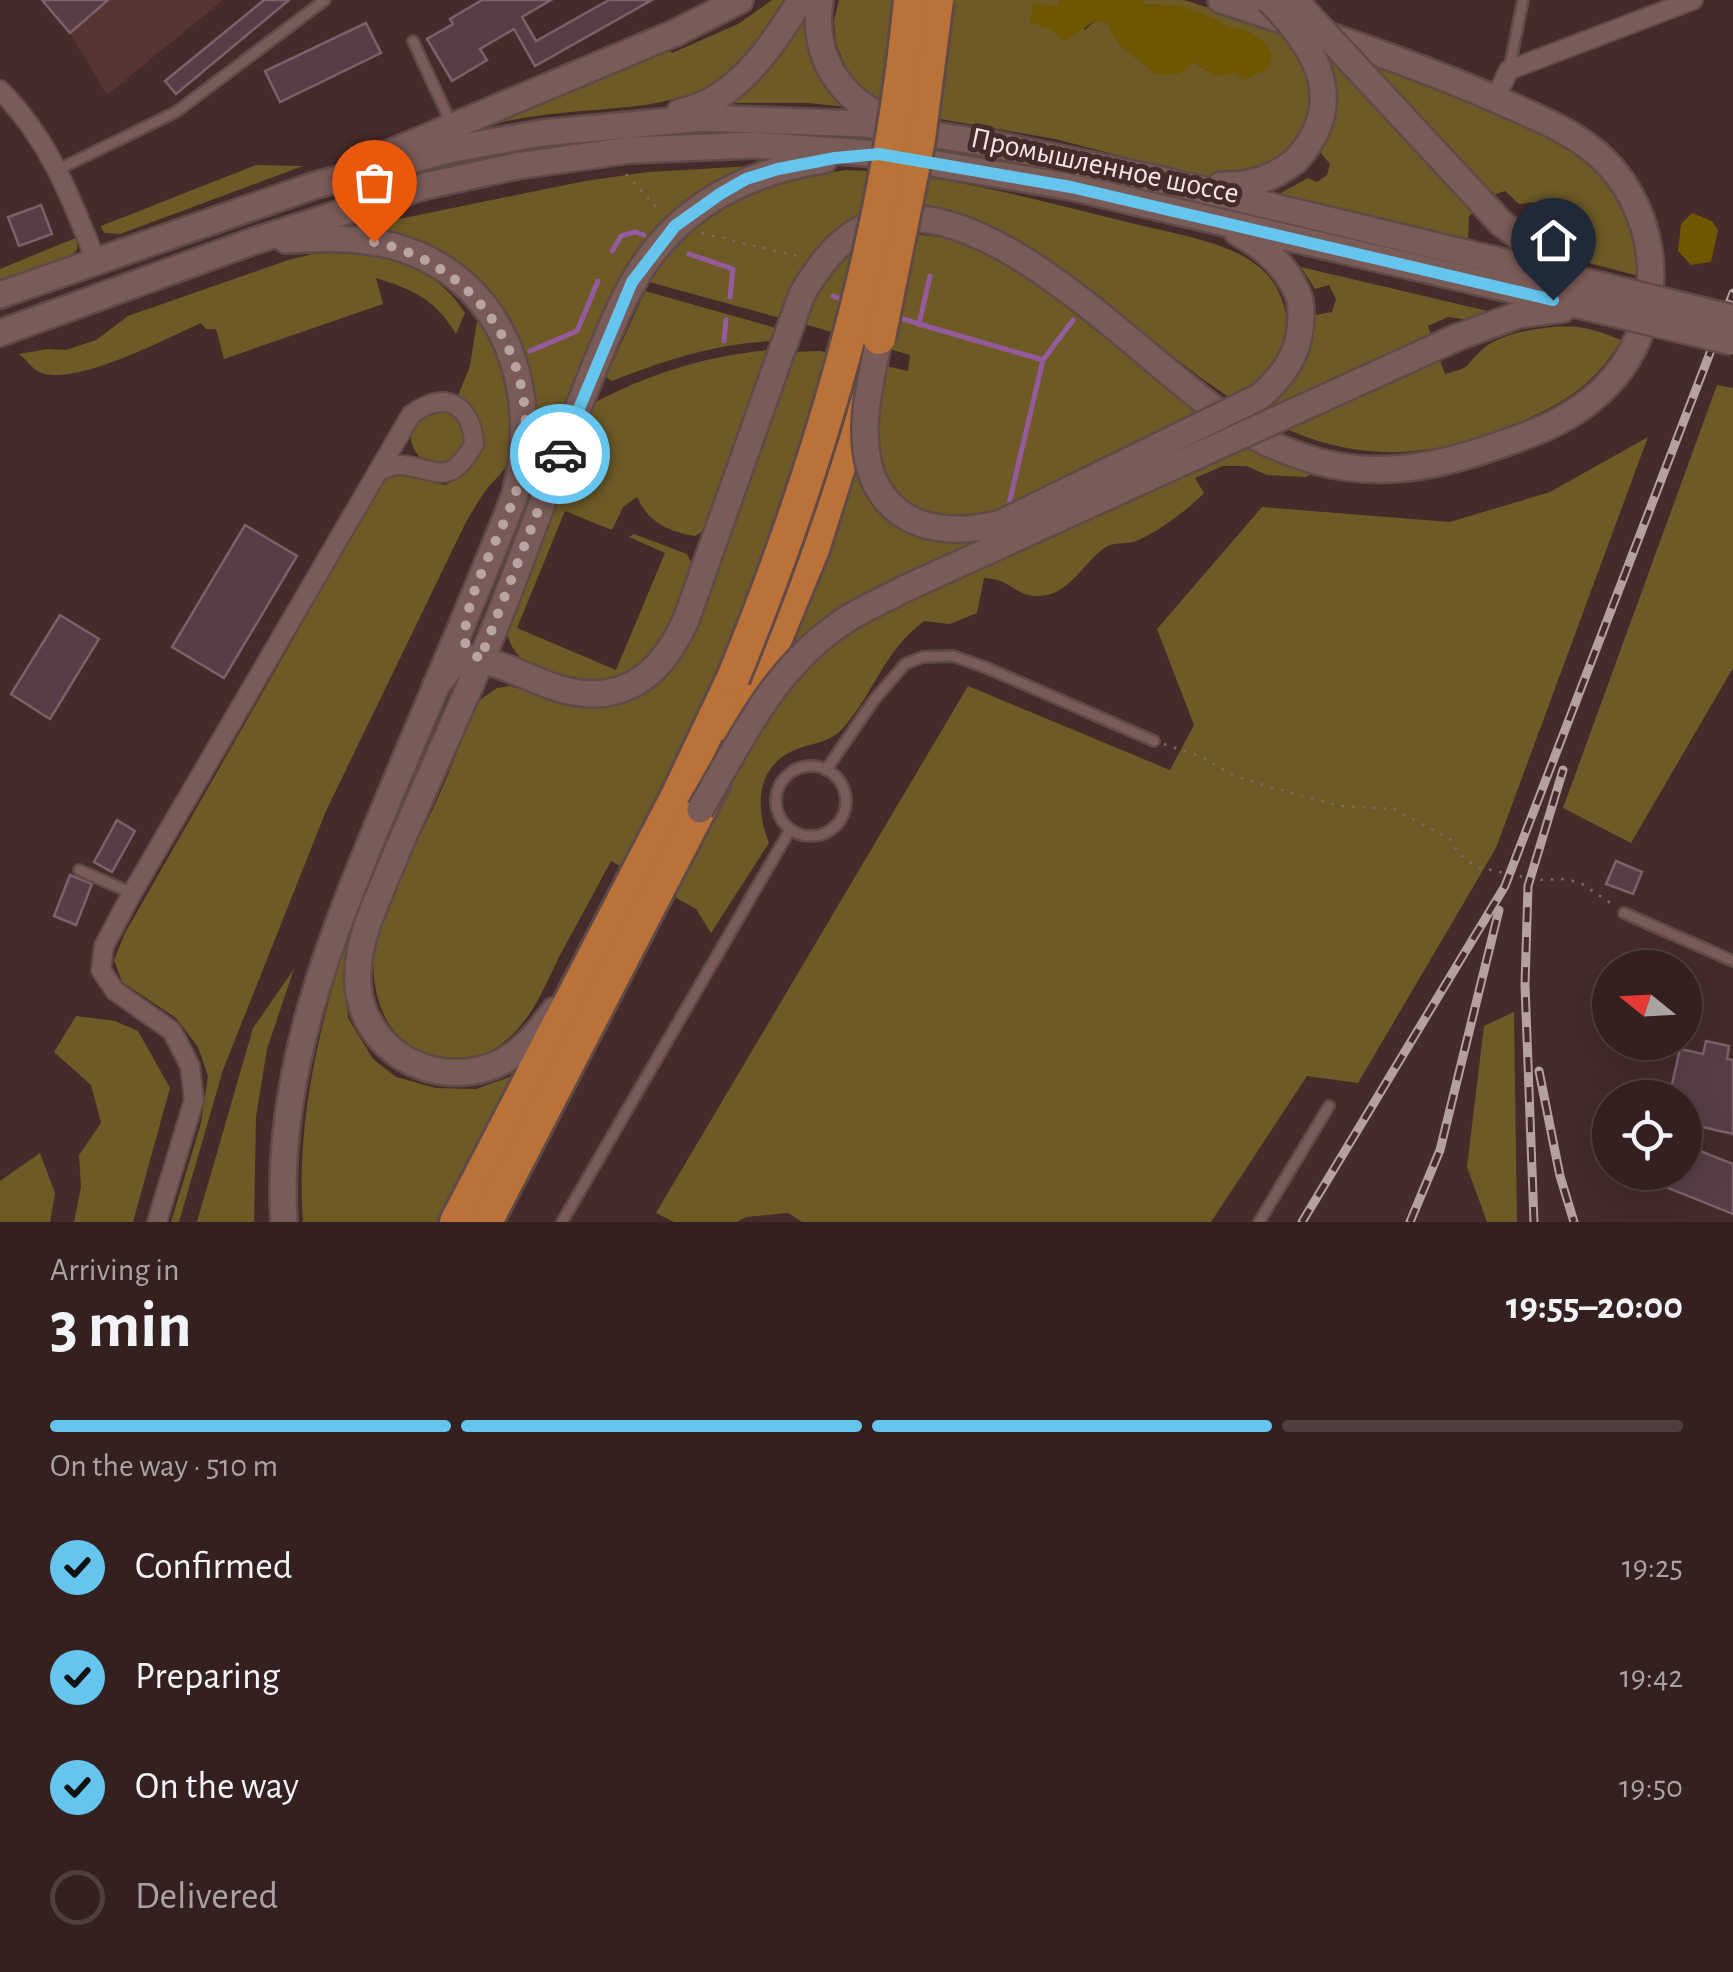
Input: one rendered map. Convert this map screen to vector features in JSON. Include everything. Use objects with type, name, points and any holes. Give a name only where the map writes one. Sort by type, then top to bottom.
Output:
[{"type":"highway","points":[[486,1222],[633,910],[762,610],[795,516],[836,385],[872,242],[892,134],[910,0]]},
{"type":"highway","points":[[456,1222],[633,910],[700,810],[758,686],[807,566],[880,338],[925,136],[938,0]]},
{"type":"main road","points":[[316,185],[631,51],[740,0]]},
{"type":"main road","points":[[629,124],[695,109],[718,98],[757,63],[801,0]]},
{"type":"main road","points":[[820,0],[817,20],[824,60],[846,93],[879,115],[925,136],[951,0]]},
{"type":"main road","points":[[435,687],[458,662],[480,660],[574,692],[612,692],[644,679],[670,652],[686,620],[793,314],[822,263],[843,241],[876,223],[912,220],[956,227],[998,244],[1042,272],[1182,385],[1260,439],[1294,454],[1342,467],[1384,470],[1431,466],[1542,429],[1593,400],[1624,366],[1644,325],[1648,303],[1650,250],[1635,203],[1620,179],[1587,145],[1495,99],[1390,56],[1221,0]]},
{"type":"main road","points":[[1166,181],[1246,185],[1264,180],[1306,150],[1320,118],[1322,82],[1300,31],[1270,0]]},
{"type":"main road","points":[[1294,0],[1501,223],[1595,297]]},
{"type":"main road","name":"Промышленное шоссе","points":[[0,295],[316,185],[454,149],[542,133],[629,124],[704,118],[774,119],[925,136],[1166,181],[1595,297],[1733,342]]},
{"type":"main road","name":"Промышленное шоссе","points":[[0,334],[251,242],[425,186],[517,166],[607,154],[754,145],[879,154],[1071,187],[1595,297],[1733,318]]},
{"type":"main road","points":[[633,910],[548,1020],[512,1056],[479,1070],[445,1072],[412,1062],[381,1039],[362,1006],[358,984],[361,944],[376,901],[497,621],[618,310],[642,268],[675,226],[746,179],[806,163],[879,154]]},
{"type":"main road","points":[[880,338],[864,426],[873,478],[883,497],[908,520],[923,526],[956,531],[1001,523],[1258,397],[1286,370],[1301,334],[1296,286],[1273,258],[1241,234],[1210,219]]},
{"type":"main road","points":[[251,242],[323,238],[396,247],[441,268],[483,306],[514,358],[522,388],[525,449],[515,495],[340,912],[307,1019],[285,1122],[284,1222]]},
{"type":"main road","points":[[700,810],[775,686],[838,625],[940,573],[1458,337],[1518,314],[1595,297]]},
{"type":"main road","points":[[468,612],[465,643],[480,660]]},
{"type":"main road","points":[[497,621],[498,653],[517,673]]},
{"type":"main road","points":[[464,699],[489,679],[517,673]]},
{"type":"street","points":[[1495,99],[1509,70],[1693,0]]},
{"type":"street","points":[[0,90],[25,115],[58,168],[96,262]]},
{"type":"street","points":[[158,1222],[194,1100],[190,1066],[172,1030],[115,990],[101,970],[104,946],[132,892],[411,414],[438,401],[454,404],[468,414],[474,444],[465,460],[451,470],[435,474],[398,464],[378,471]]},
{"type":"lane","points":[[58,168],[176,112],[325,0]]},
{"type":"lane","points":[[1509,70],[1523,0]]},
{"type":"lane","points":[[412,41],[452,126]]},
{"type":"lane","points":[[826,770],[874,700],[905,664],[923,657],[953,656],[987,668],[1154,741]]},
{"type":"lane","points":[[812,766],[826,770],[838,779],[844,792],[846,806],[841,819],[818,836],[790,830],[780,819],[777,790],[785,777],[797,769],[812,766]]},
{"type":"lane","points":[[562,1222],[790,830]]},
{"type":"lane","points":[[78,870],[132,892]]},
{"type":"lane","points":[[1624,913],[1733,961]]},
{"type":"lane","points":[[1259,1222],[1329,1106]]},
{"type":"path","points":[[607,154],[675,226],[822,263]]},
{"type":"path","points":[[1154,741],[1270,787],[1340,806],[1394,809],[1450,839],[1459,854],[1477,867],[1536,880],[1567,879],[1582,884],[1624,913]]},
{"type":"shaded area","points":[[42,0],[223,0],[107,95],[70,33]]},
{"type":"shaded area","points":[[772,0],[790,0],[740,63],[702,89],[664,102],[486,125],[668,48],[672,53],[738,24]]},
{"type":"shaded area","points":[[810,0],[846,107],[727,103]]},
{"type":"shaded area","points":[[839,0],[1060,0],[1059,6],[1085,30],[1096,20],[1108,23],[1122,46],[1156,74],[1194,62],[1216,76],[1228,28],[1199,13],[1144,4],[1144,0],[1184,0],[1372,59],[1546,131],[1587,154],[1615,183],[1638,246],[1639,276],[1570,258],[1538,238],[1549,209],[1532,202],[1519,204],[1505,191],[1469,216],[1468,242],[1277,195],[1308,178],[1317,182],[1327,175],[1330,164],[1319,151],[1294,140],[1278,167],[1232,181],[1055,139],[911,114],[875,100],[850,78],[836,43],[834,20]]},
{"type":"shaded area","points":[[1060,0],[1144,0],[1144,4],[1180,6],[1216,19],[1228,28],[1244,29],[1266,43],[1272,56],[1268,69],[1243,80],[1236,73],[1216,76],[1194,62],[1179,74],[1156,74],[1122,46],[1107,23],[1096,20],[1065,41],[1050,29],[1030,22],[1033,3],[1059,6]]},
{"type":"shaded area","points":[[256,165],[303,166],[120,234],[104,233],[101,226]]},
{"type":"shaded area","points":[[752,166],[695,196],[649,237],[621,276],[565,406],[537,430],[523,350],[493,298],[350,229],[585,181],[648,172]]},
{"type":"shaded area","points":[[846,170],[918,176],[990,189],[1222,247],[1248,259],[1270,278],[1283,301],[1287,320],[1332,312],[1336,299],[1329,285],[1315,289],[1301,267],[1492,312],[1468,320],[1448,317],[1428,326],[1445,374],[1465,367],[1503,337],[1531,330],[1573,327],[1622,340],[1582,387],[1521,422],[1473,439],[1413,451],[1359,450],[1308,438],[1261,416],[1172,356],[1038,252],[971,219],[920,212],[890,213],[780,318],[649,282],[689,234],[734,202],[786,182]]},
{"type":"shaded area","points":[[1692,213],[1712,221],[1718,230],[1711,262],[1691,265],[1678,251],[1681,224]]},
{"type":"shaded area","points":[[915,234],[962,240],[995,255],[1316,473],[1305,477],[1267,475],[1246,466],[1223,466],[1195,478],[1204,493],[1181,514],[1141,539],[1106,547],[1056,592],[1027,595],[1000,581],[984,578],[977,613],[950,624],[924,621],[889,658],[839,732],[787,754],[776,763],[763,786],[761,800],[769,843],[711,933],[696,909],[611,861],[537,1002],[515,1032],[500,1045],[468,1060],[451,1061],[417,1050],[392,1028],[380,1004],[373,963],[376,937],[391,891],[481,699],[497,688],[510,686],[573,705],[614,702],[638,696],[664,675],[693,634],[790,352],[820,351],[908,371],[910,355],[801,323],[816,287],[847,250]]},
{"type":"shaded area","points":[[78,237],[77,250],[71,256],[0,282],[0,269]]},
{"type":"shaded area","points":[[358,252],[419,270],[444,288],[465,313],[456,334],[440,312],[422,297],[376,278],[383,304],[224,359],[216,329],[206,329],[201,323],[118,360],[70,374],[50,375],[36,370],[19,354],[66,350],[96,340],[128,316],[288,260],[317,253]]},
{"type":"shaded area","points":[[645,291],[776,328],[772,341],[690,354],[612,381],[606,377]]},
{"type":"shaded area","points":[[478,315],[504,367],[513,407],[512,446],[507,464],[466,522],[326,811],[223,1070],[179,1222],[171,1222],[201,1123],[208,1076],[198,1047],[176,1018],[122,982],[114,960],[125,933],[383,482],[395,474],[445,485],[459,478],[477,456],[482,431],[478,418],[458,396],[470,366]]},
{"type":"shaded area","points":[[768,350],[705,530],[695,536],[668,528],[647,513],[637,497],[623,507],[612,530],[565,511],[517,628],[616,670],[665,553],[629,537],[634,534],[687,554],[691,562],[678,609],[650,656],[627,675],[592,683],[553,677],[521,659],[506,627],[592,404],[677,368]]},
{"type":"shaded area","points":[[1717,385],[1733,388],[1733,668],[1631,843],[1563,808]]},
{"type":"shaded area","points":[[438,410],[457,418],[465,437],[457,456],[438,464],[419,456],[411,437],[419,418]]},
{"type":"shaded area","points":[[1648,437],[1496,848],[1358,1083],[1307,1076],[1211,1222],[802,1222],[788,1213],[746,1217],[737,1222],[674,1222],[656,1213],[968,686],[1170,770],[1194,725],[1157,629],[1262,507],[1450,522],[1550,492]]},
{"type":"shaded area","points":[[378,848],[384,850],[346,971],[348,1018],[373,1059],[396,1077],[436,1088],[476,1089],[515,1075],[437,1222],[303,1222],[302,1174],[311,1079],[333,985]]},
{"type":"shaded area","points":[[294,969],[267,1049],[256,1117],[254,1222],[197,1222],[253,1028]]},
{"type":"shaded area","points":[[1514,1012],[1517,1222],[1487,1222],[1467,1167],[1484,1026]]},
{"type":"shaded area","points":[[76,1016],[115,1021],[138,1031],[170,1088],[133,1222],[74,1222],[81,1187],[79,1155],[101,1123],[91,1085],[54,1052]]},
{"type":"shaded area","points":[[40,1153],[55,1193],[50,1222],[0,1222],[0,1181]]},
{"type":"building","points":[[42,0],[108,0],[70,33]]},
{"type":"building","points":[[264,0],[289,0],[176,94],[165,81]]},
{"type":"building","points":[[482,0],[551,0],[522,17],[536,41],[609,0],[652,0],[535,66],[514,29],[480,49],[487,60],[452,81],[427,39],[453,24],[450,19]]},
{"type":"building","points":[[366,23],[381,53],[280,102],[265,71]]},
{"type":"building","points":[[41,205],[52,234],[19,246],[8,217]]},
{"type":"building","points":[[245,525],[297,556],[224,678],[172,647]]},
{"type":"building","points":[[60,615],[99,639],[50,719],[11,694]]},
{"type":"building","points":[[117,820],[135,831],[112,872],[94,862]]},
{"type":"building","points":[[1616,861],[1642,872],[1633,894],[1606,884]]},
{"type":"building","points":[[70,875],[92,884],[76,925],[54,916]]},
{"type":"building","points":[[1706,1041],[1729,1046],[1727,1059],[1733,1060],[1733,1134],[1702,1127],[1702,1080],[1673,1080],[1678,1060],[1702,1060]]},
{"type":"building","points":[[1702,1152],[1733,1164],[1733,1214],[1673,1190],[1702,1190]]},
{"type":"waterway","points":[[612,251],[621,236],[635,232],[644,235]]},
{"type":"waterway","points":[[689,254],[733,269],[730,297]]},
{"type":"waterway","points":[[930,276],[919,324],[1043,360]]},
{"type":"waterway","points":[[530,351],[577,331],[598,281]]},
{"type":"waterway","points":[[833,296],[845,300]]},
{"type":"waterway","points":[[894,316],[919,324]]},
{"type":"waterway","points":[[724,341],[726,320]]},
{"type":"waterway","points":[[1008,508],[1043,360],[1073,320]]},
{"type":"railway","points":[[1302,1222],[1505,886],[1733,293]]},
{"type":"railway","points":[[1534,1222],[1525,985],[1528,886],[1563,770]]},
{"type":"railway","points":[[1410,1222],[1440,1150],[1499,910]]},
{"type":"railway","points":[[1539,1071],[1560,1176],[1574,1222]]},
{"type":"way so far","points":[[374,242],[418,256],[464,287],[501,332],[514,358],[522,388],[526,439],[521,471],[468,612],[464,634],[465,643],[480,660],[560,454]]},
{"type":"route","points":[[560,454],[632,282],[675,226],[746,179],[835,158],[879,154],[1071,187],[1553,300]]}]
